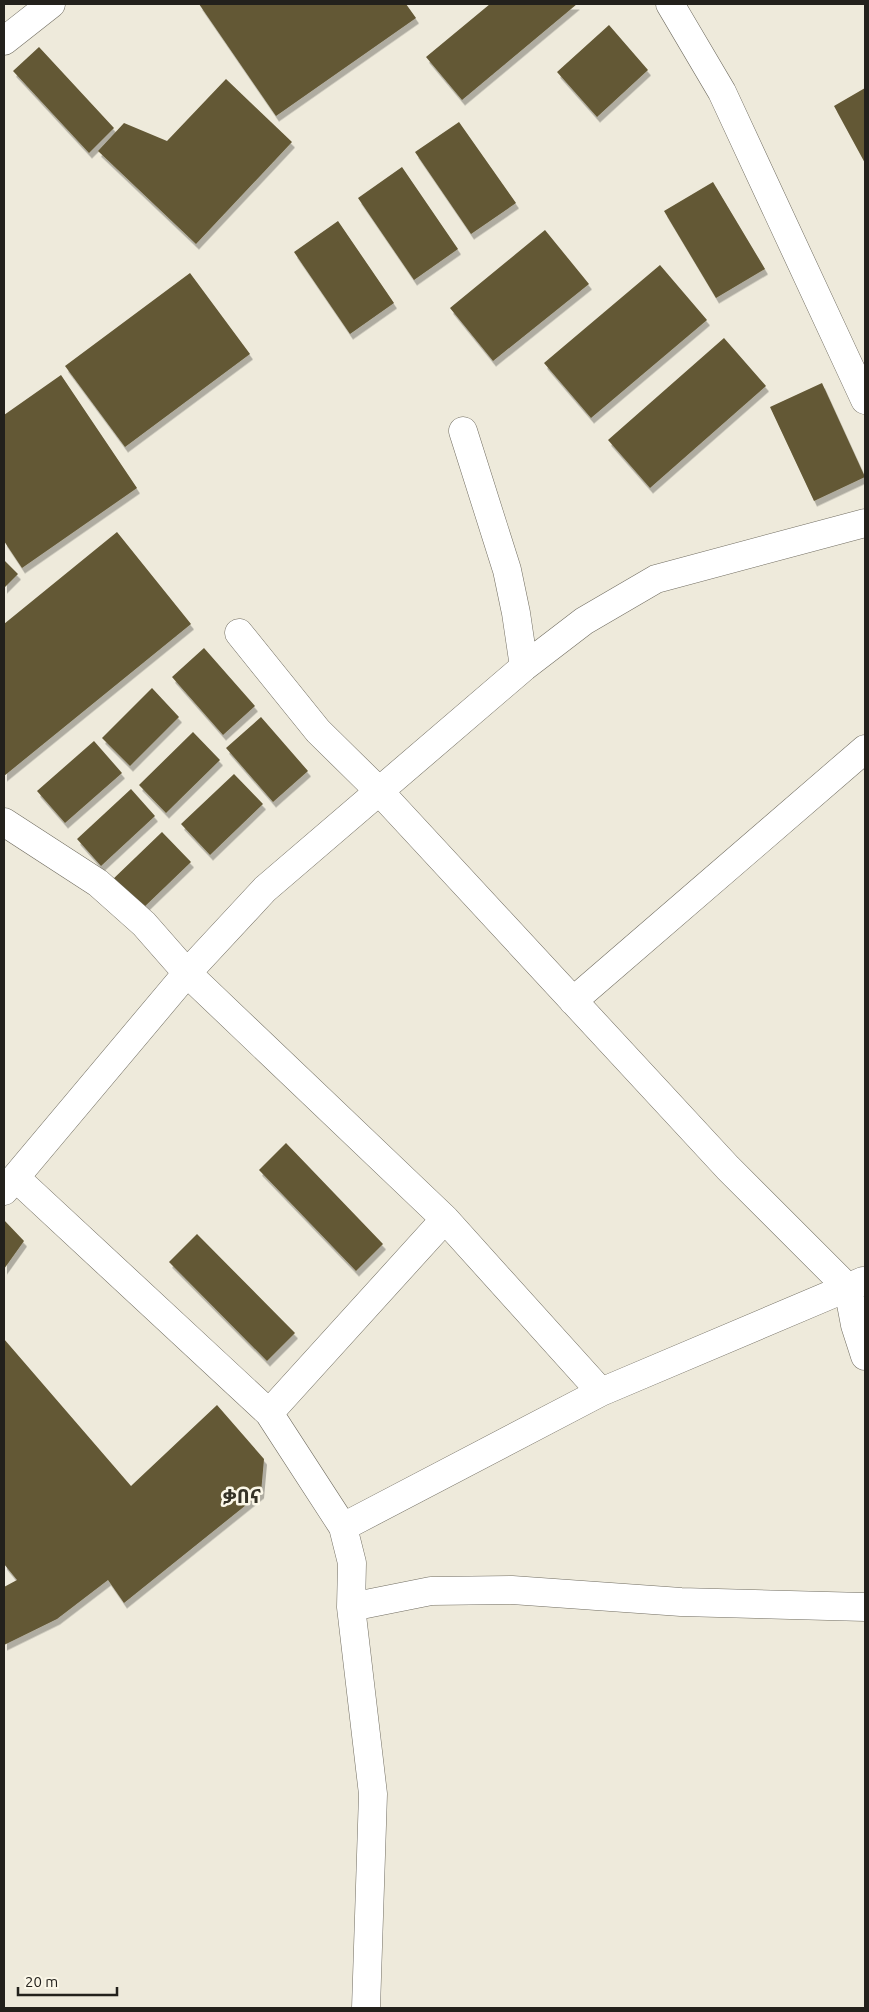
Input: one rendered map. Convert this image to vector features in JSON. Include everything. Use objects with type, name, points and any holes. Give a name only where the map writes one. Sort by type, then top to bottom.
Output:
[{"type":"street","points":[[4,41],[51,4]]},
{"type":"street","points":[[670,4],[722,92],[865,400]]},
{"type":"street","points":[[463,432],[507,570],[524,667]]},
{"type":"street","points":[[366,2008],[373,1794],[351,1607],[352,1563],[344,1527],[269,1413],[10,1184],[187,973],[265,889],[524,667],[584,621],[656,579],[865,523]]},
{"type":"street","points":[[239,633],[318,731],[379,791],[728,1168],[857,1284],[865,1356]]},
{"type":"street","points":[[573,1001],[865,749]]},
{"type":"street","points":[[4,822],[98,883],[144,924],[187,973],[445,1219],[601,1392]]},
{"type":"street","points":[[269,1413],[445,1219]]},
{"type":"street","points":[[344,1527],[601,1392],[857,1284]]},
{"type":"street","points":[[351,1607],[430,1591],[503,1590],[681,1602],[865,1606]]},
{"type":"building","points":[[199,4],[406,4],[416,18],[276,116]]},
{"type":"building","points":[[490,4],[577,4],[462,100],[426,57]]},
{"type":"building","points":[[609,25],[648,70],[597,117],[557,72]]},
{"type":"building","points":[[39,47],[114,128],[89,153],[13,71]]},
{"type":"building","points":[[226,79],[292,142],[196,244],[98,151],[124,123],[167,141]]},
{"type":"building","points":[[865,88],[865,163],[834,106]]},
{"type":"building","points":[[459,122],[516,203],[471,234],[415,152]]},
{"type":"building","points":[[402,167],[458,249],[414,280],[358,198]]},
{"type":"building","points":[[713,182],[765,269],[716,298],[664,211]]},
{"type":"building","points":[[338,221],[394,303],[350,334],[294,252]]},
{"type":"building","points":[[545,230],[589,284],[493,361],[450,308]]},
{"type":"building","points":[[660,265],[707,320],[591,418],[544,363]]},
{"type":"building","points":[[190,273],[250,354],[125,447],[65,366]]},
{"type":"building","points":[[724,338],[766,386],[650,488],[608,440]]},
{"type":"building","points":[[61,375],[137,488],[22,568],[4,541],[4,415]]},
{"type":"building","points":[[822,383],[865,477],[814,501],[770,407]]},
{"type":"building","points":[[117,532],[191,624],[4,776],[4,624]]},
{"type":"building","points":[[4,560],[18,574],[4,588]]},
{"type":"building","points":[[204,648],[255,706],[223,735],[172,677]]},
{"type":"building","points":[[152,688],[179,717],[130,766],[102,738]]},
{"type":"building","points":[[261,717],[308,771],[273,802],[226,748]]},
{"type":"building","points":[[193,732],[220,760],[166,813],[139,785]]},
{"type":"building","points":[[94,741],[122,773],[65,823],[37,791]]},
{"type":"building","points":[[234,774],[263,804],[210,855],[181,824]]},
{"type":"building","points":[[131,789],[155,816],[101,866],[77,839]]},
{"type":"building","points":[[162,832],[191,862],[139,912],[110,882]]},
{"type":"building","points":[[286,1143],[383,1244],[356,1271],[259,1170]]},
{"type":"building","points":[[4,1220],[24,1241],[4,1269]]},
{"type":"building","points":[[197,1234],[295,1333],[267,1361],[169,1262]]},
{"type":"building","points":[[4,1339],[131,1486],[217,1405],[264,1459],[261,1493],[124,1603],[108,1580],[57,1619],[4,1645],[4,1587],[17,1580],[4,1564]]},
{"type":"district","name":"ቃበና","points":[[242,1495]]}]
